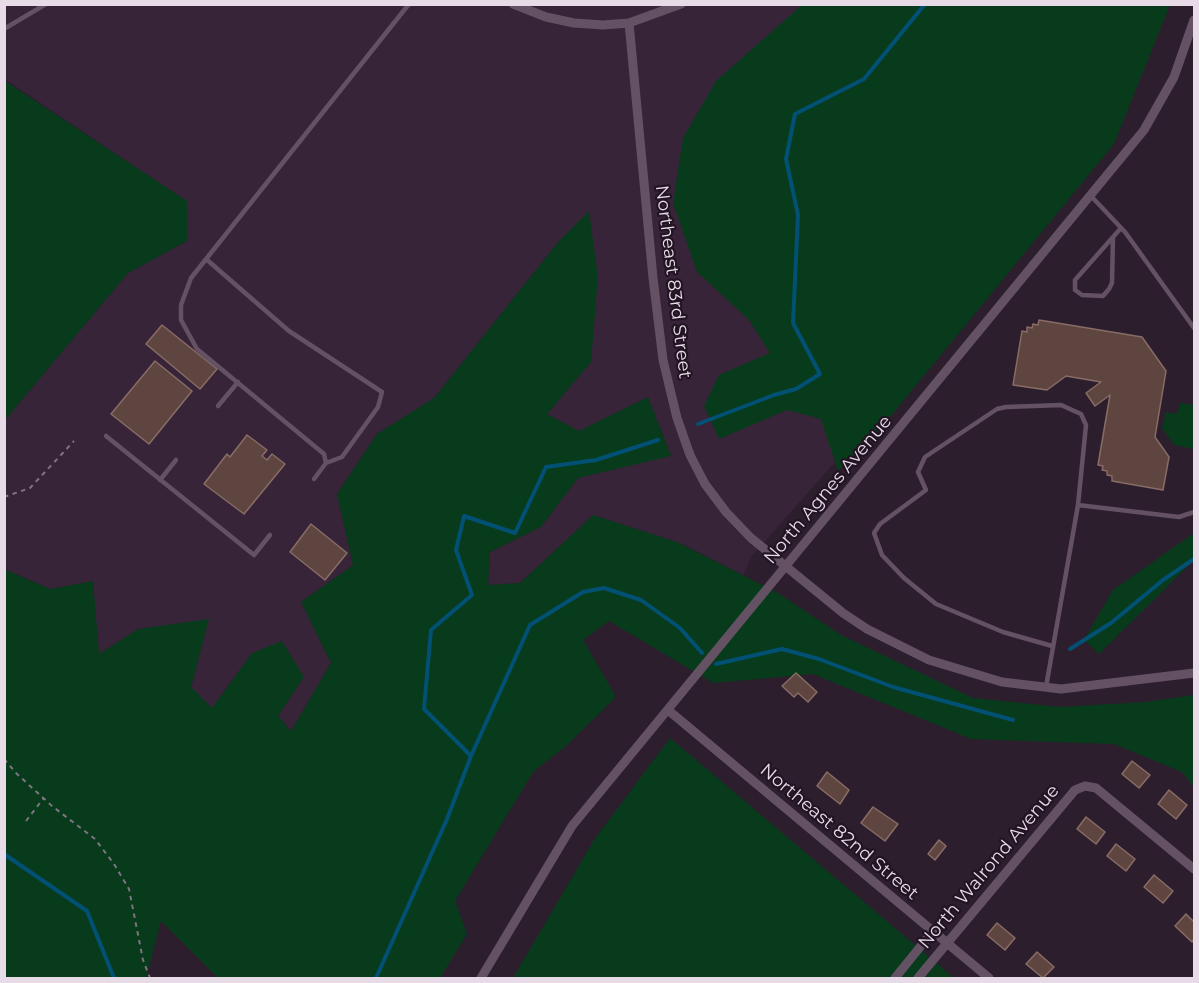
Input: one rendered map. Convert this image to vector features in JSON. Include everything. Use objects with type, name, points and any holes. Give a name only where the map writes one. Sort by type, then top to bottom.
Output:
[{"type":"street","points":[[513,4],[546,17],[574,23],[629,23],[681,4]]},
{"type":"street","name":"North Agnes Avenue","points":[[481,978],[572,826],[1144,130],[1165,97],[1194,20]]},
{"type":"street","name":"Northeast 83rd Street","points":[[629,23],[653,279],[663,360],[677,418],[690,455],[719,503],[751,538],[812,590],[859,624],[928,660],[1002,682],[1061,689],[1194,673]]},
{"type":"street","name":"Northeast 82nd Street","points":[[668,710],[990,978]]},
{"type":"street","name":"North Walrond Avenue","points":[[918,978],[1075,789],[1092,786],[1194,869]]},
{"type":"street","name":"North Walrond Avenue","points":[[895,978],[933,931]]},
{"type":"lane","points":[[4,29],[46,4]]},
{"type":"lane","points":[[326,463],[324,454],[317,445],[197,349],[182,320],[184,292],[206,259],[409,4]]},
{"type":"lane","points":[[1090,196],[1121,228],[1194,328]]},
{"type":"lane","points":[[1113,237],[1112,283],[1109,289],[1102,296],[1082,295],[1075,290],[1075,280],[1113,237],[1121,228]]},
{"type":"lane","points":[[206,259],[289,331],[382,392],[378,407],[342,458],[326,463],[314,479]]},
{"type":"lane","points":[[218,406],[238,382]]},
{"type":"lane","points":[[1046,687],[1078,505],[1087,437],[1086,424],[1081,414],[1061,405],[1006,407],[997,410],[925,458],[918,472],[926,490],[880,524],[874,533],[882,555],[904,578],[936,604],[1003,632],[1052,646]]},
{"type":"lane","points":[[106,436],[254,555],[270,535]]},
{"type":"lane","points":[[160,480],[176,460]]},
{"type":"lane","points":[[1078,505],[1179,517],[1194,512]]},
{"type":"path","points":[[4,497],[30,488],[74,441]]},
{"type":"path","points":[[4,759],[43,799],[95,839],[129,889],[143,960],[150,978]]},
{"type":"path","points":[[26,821],[43,799]]},
{"type":"shaded area","points":[[5,5],[1138,5],[842,454],[751,557],[743,575],[685,545],[593,515],[520,583],[488,585],[490,552],[541,527],[578,478],[671,455],[648,397],[579,432],[547,414],[591,362],[559,241],[434,398],[377,434],[337,494],[353,565],[301,602],[331,663],[291,731],[278,716],[252,653],[212,708],[191,688],[208,620],[138,629],[98,655],[93,581],[50,589],[5,569],[5,420],[128,273],[187,241],[186,201],[5,79]]},
{"type":"green space","points":[[802,5],[1170,5],[1114,144],[872,439],[838,471],[821,419],[787,410],[719,439],[704,406],[719,375],[770,353],[749,320],[697,272],[673,203],[683,138],[716,81]]},
{"type":"green space","points":[[5,81],[187,201],[187,241],[128,273],[5,420]]},
{"type":"green space","points":[[589,211],[598,277],[591,362],[547,414],[579,431],[648,397],[671,456],[578,478],[541,527],[490,552],[488,585],[520,583],[593,515],[677,542],[778,593],[841,635],[973,698],[1060,707],[1145,702],[1194,695],[1194,787],[1182,772],[1114,744],[971,739],[813,674],[713,683],[609,621],[583,640],[616,697],[567,745],[533,772],[455,901],[467,934],[440,978],[218,978],[161,921],[146,978],[5,978],[4,569],[50,589],[93,581],[99,654],[138,629],[209,619],[191,687],[212,708],[252,653],[282,641],[304,677],[278,716],[291,731],[331,663],[301,602],[353,565],[337,494],[377,434],[434,398],[559,241]]},
{"type":"green space","points":[[1180,403],[1194,405],[1194,449],[1174,445],[1162,428],[1166,412],[1177,414]]},
{"type":"green space","points":[[1194,533],[1194,560],[1099,654],[1084,640],[1113,590]]},
{"type":"green space","points":[[670,738],[954,978],[513,978],[594,840]]},
{"type":"building","points":[[1039,320],[1142,337],[1166,371],[1155,437],[1169,457],[1163,490],[1112,481],[1112,476],[1102,470],[1103,466],[1098,465],[1110,395],[1095,406],[1086,393],[1101,382],[1066,376],[1047,390],[1013,385],[1022,331],[1027,332],[1027,327],[1032,328],[1033,324],[1038,325]]},
{"type":"building","points":[[162,325],[217,369],[200,389],[146,344]]},
{"type":"building","points":[[155,361],[192,391],[149,444],[111,414]]},
{"type":"building","points":[[247,435],[267,450],[262,456],[267,460],[272,454],[285,464],[244,514],[204,484],[227,454],[230,457]]},
{"type":"building","points":[[311,524],[347,553],[325,580],[290,552]]},
{"type":"building","points":[[796,673],[817,692],[808,702],[798,693],[794,697],[782,686]]},
{"type":"building","points":[[1132,761],[1150,775],[1139,788],[1122,774]]},
{"type":"building","points":[[827,772],[849,790],[840,804],[817,786]]},
{"type":"building","points":[[1169,790],[1187,805],[1176,819],[1158,804]]},
{"type":"building","points":[[873,807],[898,824],[885,841],[861,823]]},
{"type":"building","points":[[1086,817],[1105,832],[1096,844],[1077,829]]},
{"type":"building","points":[[939,840],[946,846],[935,860],[928,854]]},
{"type":"building","points":[[1116,844],[1135,859],[1126,871],[1107,856]]},
{"type":"building","points":[[1154,875],[1173,891],[1163,903],[1144,887]]},
{"type":"building","points":[[1186,914],[1194,922],[1192,942],[1175,926]]},
{"type":"building","points":[[997,923],[1015,938],[1005,950],[987,935]]},
{"type":"building","points":[[1037,952],[1054,967],[1043,978],[1026,964]]},
{"type":"waterway","points":[[698,424],[796,389],[820,374],[793,323],[798,215],[786,159],[795,114],[864,79],[925,4]]},
{"type":"waterway","points":[[376,978],[447,819],[471,756],[424,709],[431,630],[472,595],[456,550],[464,516],[515,533],[546,467],[596,460],[658,440]]},
{"type":"waterway","points":[[1070,649],[1111,623],[1163,580],[1194,559]]},
{"type":"waterway","points":[[471,756],[530,625],[583,592],[604,588],[641,600],[680,628],[702,653]]},
{"type":"waterway","points":[[716,664],[782,649],[819,659],[893,687],[1013,720]]},
{"type":"waterway","points":[[4,854],[87,911],[114,978]]}]
